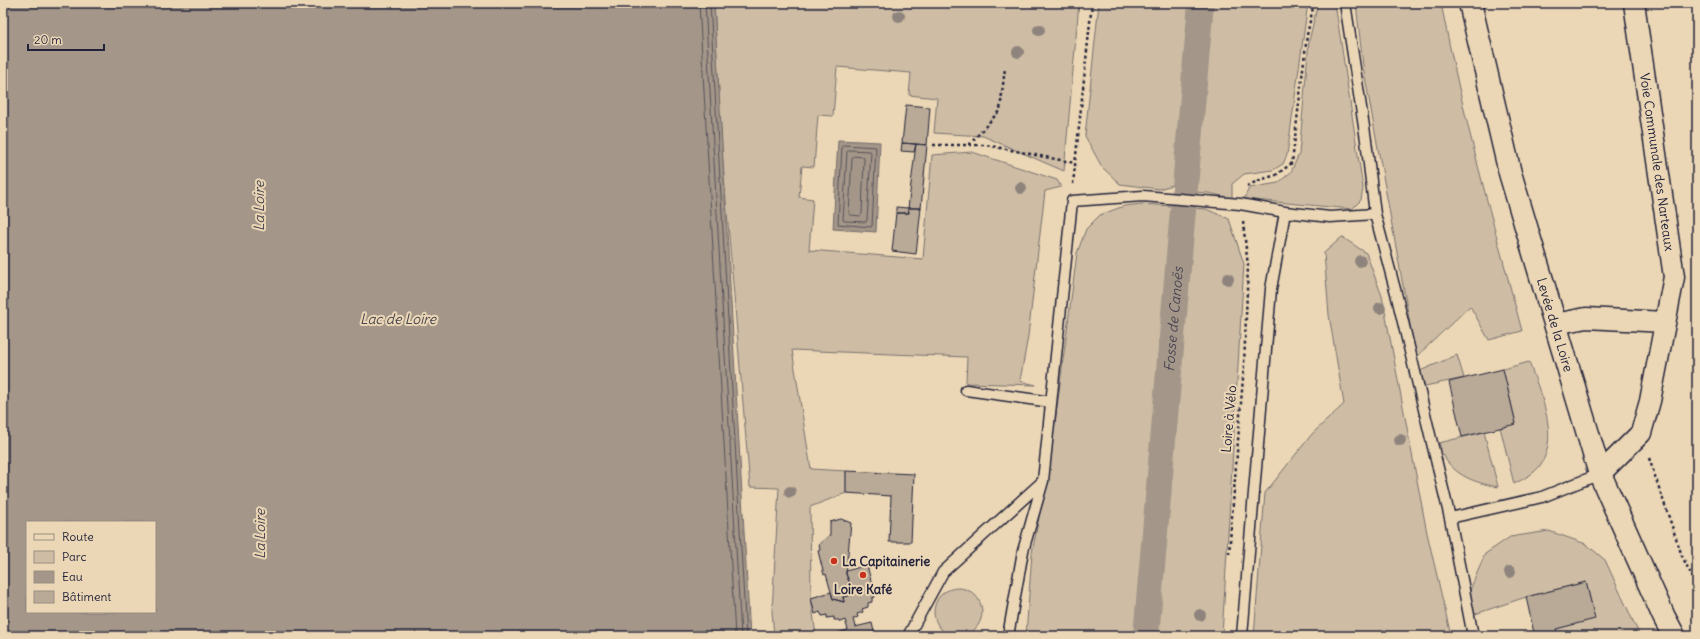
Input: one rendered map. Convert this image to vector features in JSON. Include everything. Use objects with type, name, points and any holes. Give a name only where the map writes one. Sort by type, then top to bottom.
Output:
[{"type":"main road","name":"Levée de la Loire","points":[[1470,3],[1510,173],[1600,474],[1664,617],[1674,636]]},
{"type":"street","name":"Voie Communale des Narteaux","points":[[1600,474],[1641,433],[1650,400],[1674,277],[1634,3]]},
{"type":"street","points":[[1555,324],[1586,318],[1665,322]]},
{"type":"lane","points":[[1345,3],[1366,140],[1375,214],[1396,293],[1450,518],[1472,636]]},
{"type":"lane","points":[[1008,636],[1024,551],[1043,481],[1072,201],[1143,196],[1240,204],[1285,212],[1330,217],[1375,214]]},
{"type":"lane","points":[[1242,636],[1271,289],[1285,212]]},
{"type":"lane","points":[[966,390],[1051,402]]},
{"type":"lane","points":[[1450,518],[1542,497],[1600,474]]},
{"type":"lane","points":[[908,636],[943,572],[1043,481]]},
{"type":"path","points":[[1072,201],[1092,3]]},
{"type":"path","points":[[1240,204],[1246,187],[1260,180],[1276,175],[1292,163],[1307,35],[1314,3]]},
{"type":"path","points":[[969,145],[1000,110],[1006,68]]},
{"type":"path","points":[[933,145],[986,145],[1076,163]]},
{"type":"path","name":"Loire à Vélo","points":[[1229,558],[1230,527],[1244,365],[1248,266],[1240,204]]},
{"type":"path","points":[[1641,433],[1682,556],[1697,586]]},
{"type":"green space","points":[[714,3],[1079,3],[1064,171],[983,136],[934,133],[937,98],[909,95],[911,73],[837,67],[833,116],[818,115],[814,167],[802,166],[799,197],[813,199],[809,250],[923,259],[932,155],[972,152],[1057,180],[1061,187],[1045,191],[1028,336],[1020,381],[1036,385],[966,383],[967,357],[792,350],[811,469],[846,471],[846,493],[810,507],[811,598],[816,636],[774,636],[772,611],[779,488],[750,487],[722,152]]},
{"type":"green space","points":[[1099,3],[1308,3],[1287,155],[1283,164],[1273,170],[1244,174],[1232,184],[1232,198],[1208,193],[1193,192],[1192,208],[1206,209],[1229,219],[1244,264],[1222,636],[1026,636],[1032,553],[1050,461],[1077,253],[1086,229],[1100,215],[1124,206],[1142,204],[1172,206],[1173,185],[1159,189],[1120,184],[1102,167],[1085,136]]},
{"type":"green space","points":[[1318,3],[1335,3],[1363,188],[1361,200],[1352,209],[1244,199],[1249,188],[1278,183],[1291,172],[1299,154],[1309,41]]},
{"type":"green space","points":[[1356,3],[1441,3],[1468,127],[1522,331],[1489,340],[1470,306],[1416,357],[1363,66]]},
{"type":"green space","points":[[1342,237],[1366,253],[1382,296],[1427,533],[1451,636],[1254,636],[1265,493],[1312,434],[1344,404],[1329,315],[1324,253]]},
{"type":"green space","points":[[1457,355],[1464,378],[1425,386],[1420,371]]},
{"type":"green space","points":[[1529,362],[1546,413],[1549,439],[1546,452],[1539,467],[1529,476],[1514,484],[1500,427],[1516,423],[1503,369]]},
{"type":"green space","points":[[1484,432],[1498,487],[1469,479],[1457,471],[1446,460],[1439,443]]},
{"type":"green space","points":[[1549,531],[1586,544],[1605,560],[1640,636],[1558,636],[1556,629],[1595,618],[1586,582],[1526,597],[1472,615],[1470,590],[1485,554],[1510,537]]},
{"type":"green space","points":[[958,588],[967,590],[975,595],[980,603],[982,612],[980,621],[975,629],[967,634],[958,636],[949,634],[941,629],[936,621],[934,612],[936,603],[941,595],[949,590]]},
{"type":"water","name":"Lac de Loire","points":[[3,3],[714,3],[750,636],[3,636]]},
{"type":"water","points":[[838,140],[880,142],[876,232],[833,229]]},
{"type":"building","points":[[906,105],[930,107],[927,145],[902,143]]},
{"type":"building","points":[[902,143],[916,144],[914,152],[901,151]]},
{"type":"building","points":[[916,144],[927,145],[921,208],[908,208]]},
{"type":"building","points":[[896,207],[908,208],[909,213],[896,213]]},
{"type":"building","points":[[908,208],[921,208],[916,254],[892,251],[896,213],[909,213]]},
{"type":"building","points":[[1503,369],[1516,424],[1462,437],[1449,382]]},
{"type":"building","points":[[846,471],[914,474],[911,542],[889,542],[891,496],[846,493]]},
{"type":"building","name":"La Capitainerie","points":[[841,519],[851,523],[846,574],[851,586],[849,587],[851,595],[843,597],[844,602],[833,599],[826,574],[824,575],[818,551],[820,550],[819,544],[830,535],[830,522]]},
{"type":"building","points":[[867,565],[875,597],[872,598],[872,602],[868,603],[868,607],[862,609],[863,612],[857,614],[858,617],[853,619],[855,627],[872,623],[875,636],[826,636],[848,630],[845,620],[840,622],[839,620],[834,620],[834,617],[827,618],[827,615],[822,616],[820,612],[815,614],[811,598],[831,592],[833,599],[844,602],[843,597],[851,595],[849,587],[851,586],[846,571]]},
{"type":"building","points":[[1586,582],[1595,619],[1556,629],[1558,636],[1523,636],[1534,633],[1526,597]]},
{"type":"waterway","name":"Fosse de Canoës","points":[[1146,636],[1201,3]]},
{"type":"place","name":"La Capitainerie","points":[[834,561]]},
{"type":"place","name":"Loire Kafé","points":[[863,575]]},
{"type":"water label","name":"La Loire","points":[[259,206]]},
{"type":"water label","name":"La Loire","points":[[260,534]]}]
